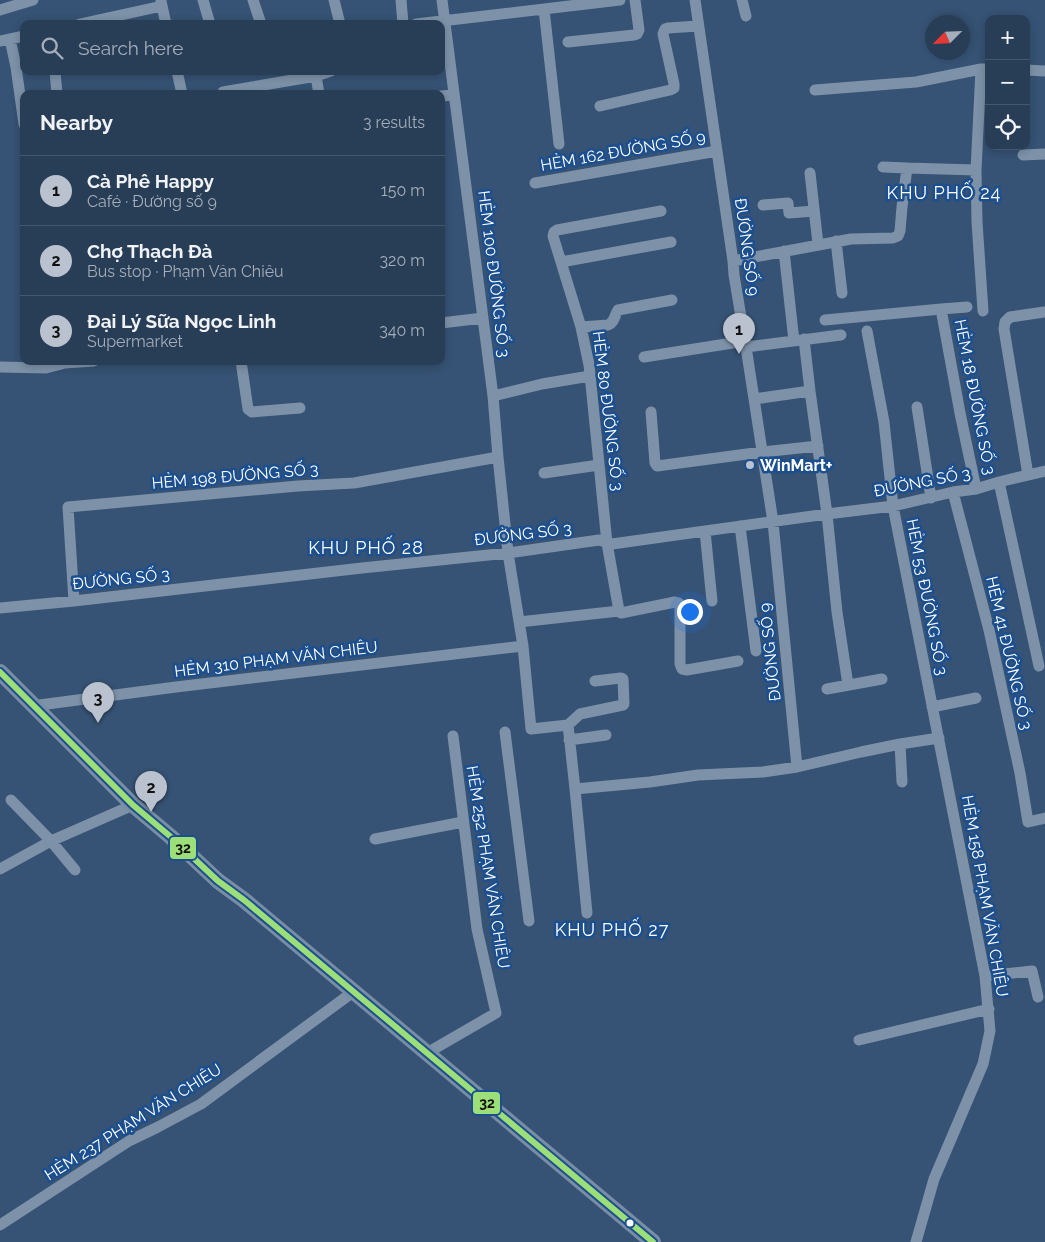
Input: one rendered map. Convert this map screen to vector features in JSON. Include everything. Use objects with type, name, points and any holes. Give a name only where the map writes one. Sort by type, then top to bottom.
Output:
[{"type":"main road","points":[[0,672],[132,805],[171,837],[218,880],[652,1242]]},
{"type":"street","points":[[0,10],[33,0]]},
{"type":"street","points":[[203,0],[209,20]]},
{"type":"street","points":[[253,0],[260,20]]},
{"type":"street","points":[[334,0],[339,20]]},
{"type":"street","points":[[401,0],[403,20]]},
{"type":"street","name":"HẺM 100 ĐƯỜNG SỐ 3","points":[[442,0],[444,20]]},
{"type":"street","points":[[445,21],[620,0]]},
{"type":"street","points":[[568,42],[637,34],[639,30],[635,0]]},
{"type":"street","name":"ĐƯỜNG SỐ 9","points":[[695,0],[734,275],[773,522],[798,767]]},
{"type":"street","points":[[742,0],[746,16]]},
{"type":"street","points":[[95,20],[161,3],[165,20]]},
{"type":"street","points":[[544,9],[559,144]]},
{"type":"street","points":[[600,106],[674,88],[664,34],[665,29],[698,26]]},
{"type":"street","name":"HẺM 100 ĐƯỜNG SỐ 3","points":[[445,28],[493,396],[508,553]]},
{"type":"street","points":[[20,37],[5,40],[16,67],[20,96]]},
{"type":"street","points":[[815,90],[916,82],[985,69],[976,170],[977,222],[983,311]]},
{"type":"street","points":[[1030,70],[1045,70]]},
{"type":"street","points":[[55,75],[57,90]]},
{"type":"street","points":[[178,75],[181,90]]},
{"type":"street","points":[[235,90],[319,75]]},
{"type":"street","points":[[316,76],[318,90]]},
{"type":"street","points":[[445,96],[454,95]]},
{"type":"street","name":"HẺM 162 ĐƯỜNG SỐ 9","points":[[534,183],[717,151]]},
{"type":"street","points":[[1022,155],[1045,154]]},
{"type":"street","points":[[883,167],[976,170]]},
{"type":"street","points":[[733,261],[851,239],[894,238],[898,236],[907,168]]},
{"type":"street","points":[[810,173],[818,244]]},
{"type":"street","points":[[763,205],[788,203],[788,213],[814,211]]},
{"type":"street","name":"HẺM 80 ĐƯỜNG SỐ 3","points":[[619,612],[607,543],[590,376],[581,327],[554,232],[661,211]]},
{"type":"street","points":[[561,262],[670,242]]},
{"type":"street","points":[[836,242],[842,293]]},
{"type":"street","points":[[784,251],[799,340],[810,391],[827,514],[837,612],[848,685]]},
{"type":"street","points":[[581,327],[612,324],[618,310],[672,300]]},
{"type":"street","points":[[942,309],[967,308]]},
{"type":"street","name":"HẺM 18 ĐƯỜNG SỐ 3","points":[[824,320],[942,309],[960,414],[976,489]]},
{"type":"street","points":[[1028,475],[1004,329],[1005,322],[1010,317],[1044,312]]},
{"type":"street","points":[[445,323],[483,318]]},
{"type":"street","name":"HẺM 53 ĐƯỜNG SỐ 3","points":[[866,331],[884,422],[893,506],[930,694]]},
{"type":"street","points":[[644,357],[841,334]]},
{"type":"street","points":[[0,367],[46,368],[57,365]]},
{"type":"street","points":[[242,365],[248,409],[252,412],[300,408]]},
{"type":"street","points":[[493,396],[542,384],[590,376]]},
{"type":"street","points":[[754,399],[810,391]]},
{"type":"street","points":[[917,407],[931,498]]},
{"type":"street","points":[[651,412],[655,463],[658,466],[818,446]]},
{"type":"street","name":"HẺM 198 ĐƯỜNG SỐ 3","points":[[74,601],[68,507],[298,486],[354,483],[498,457]]},
{"type":"street","points":[[544,473],[599,465]]},
{"type":"street","name":"ĐƯỜNG SỐ 3","points":[[0,608],[508,553],[599,540],[612,544],[893,506],[953,492],[976,489],[1045,471]]},
{"type":"street","points":[[999,482],[1039,666]]},
{"type":"street","name":"HẺM 41 ĐƯỜNG SỐ 3","points":[[953,492],[989,630],[1020,773],[1028,822],[1045,818]]},
{"type":"street","points":[[740,526],[756,652]]},
{"type":"street","points":[[704,531],[712,601]]},
{"type":"street","points":[[508,553],[523,646],[531,729],[568,725],[580,714],[624,704],[623,679],[595,681]]},
{"type":"street","points":[[519,622],[621,613],[675,602],[679,603],[680,607],[680,664],[682,669],[687,670],[738,661]]},
{"type":"street","name":"HẺM 310 PHẠM VĂN CHIÊU","points":[[32,706],[523,646]]},
{"type":"street","points":[[827,689],[882,679]]},
{"type":"street","name":"HẺM 158 PHẠM VĂN CHIÊU","points":[[916,1242],[934,1179],[983,1064],[990,1031],[985,976],[930,694]]},
{"type":"street","points":[[932,707],[976,698]]},
{"type":"street","points":[[568,725],[587,913]]},
{"type":"street","points":[[505,732],[529,921]]},
{"type":"street","points":[[569,740],[606,735]]},
{"type":"street","name":"HẺM 252 PHẠM VĂN CHIÊU","points":[[427,1053],[496,1013],[477,929],[453,736]]},
{"type":"street","points":[[575,789],[650,782],[698,775],[763,772],[798,767],[900,744],[939,738]]},
{"type":"street","points":[[900,744],[902,782]]},
{"type":"street","points":[[11,800],[51,841],[75,870]]},
{"type":"street","points":[[0,869],[51,841],[132,805]]},
{"type":"street","points":[[375,839],[464,822]]},
{"type":"street","points":[[985,976],[1032,971],[1038,997]]},
{"type":"street","name":"HẺM 237 PHẠM VĂN CHIÊU","points":[[0,1225],[129,1141],[201,1104],[354,992]]},
{"type":"street","points":[[859,1040],[989,1009]]},
{"type":"transit line","name":"32","points":[[0,672],[133,805],[218,881],[244,900],[653,1242]]},
{"type":"place","name":"Cà Phê Happy","points":[[739,354]]},
{"type":"place","name":"WinMart+","points":[[750,465]]},
{"type":"place","name":"Đại Lý Sữa Ngọc Linh","points":[[98,723]]},
{"type":"place","name":"Chợ Thạch Đà","points":[[151,812]]},
{"type":"district","name":"KHU PHỐ 24","points":[[944,192]]},
{"type":"district","name":"KHU PHỐ 28","points":[[366,547]]},
{"type":"district","name":"KHU PHỐ 27","points":[[612,929]]}]
